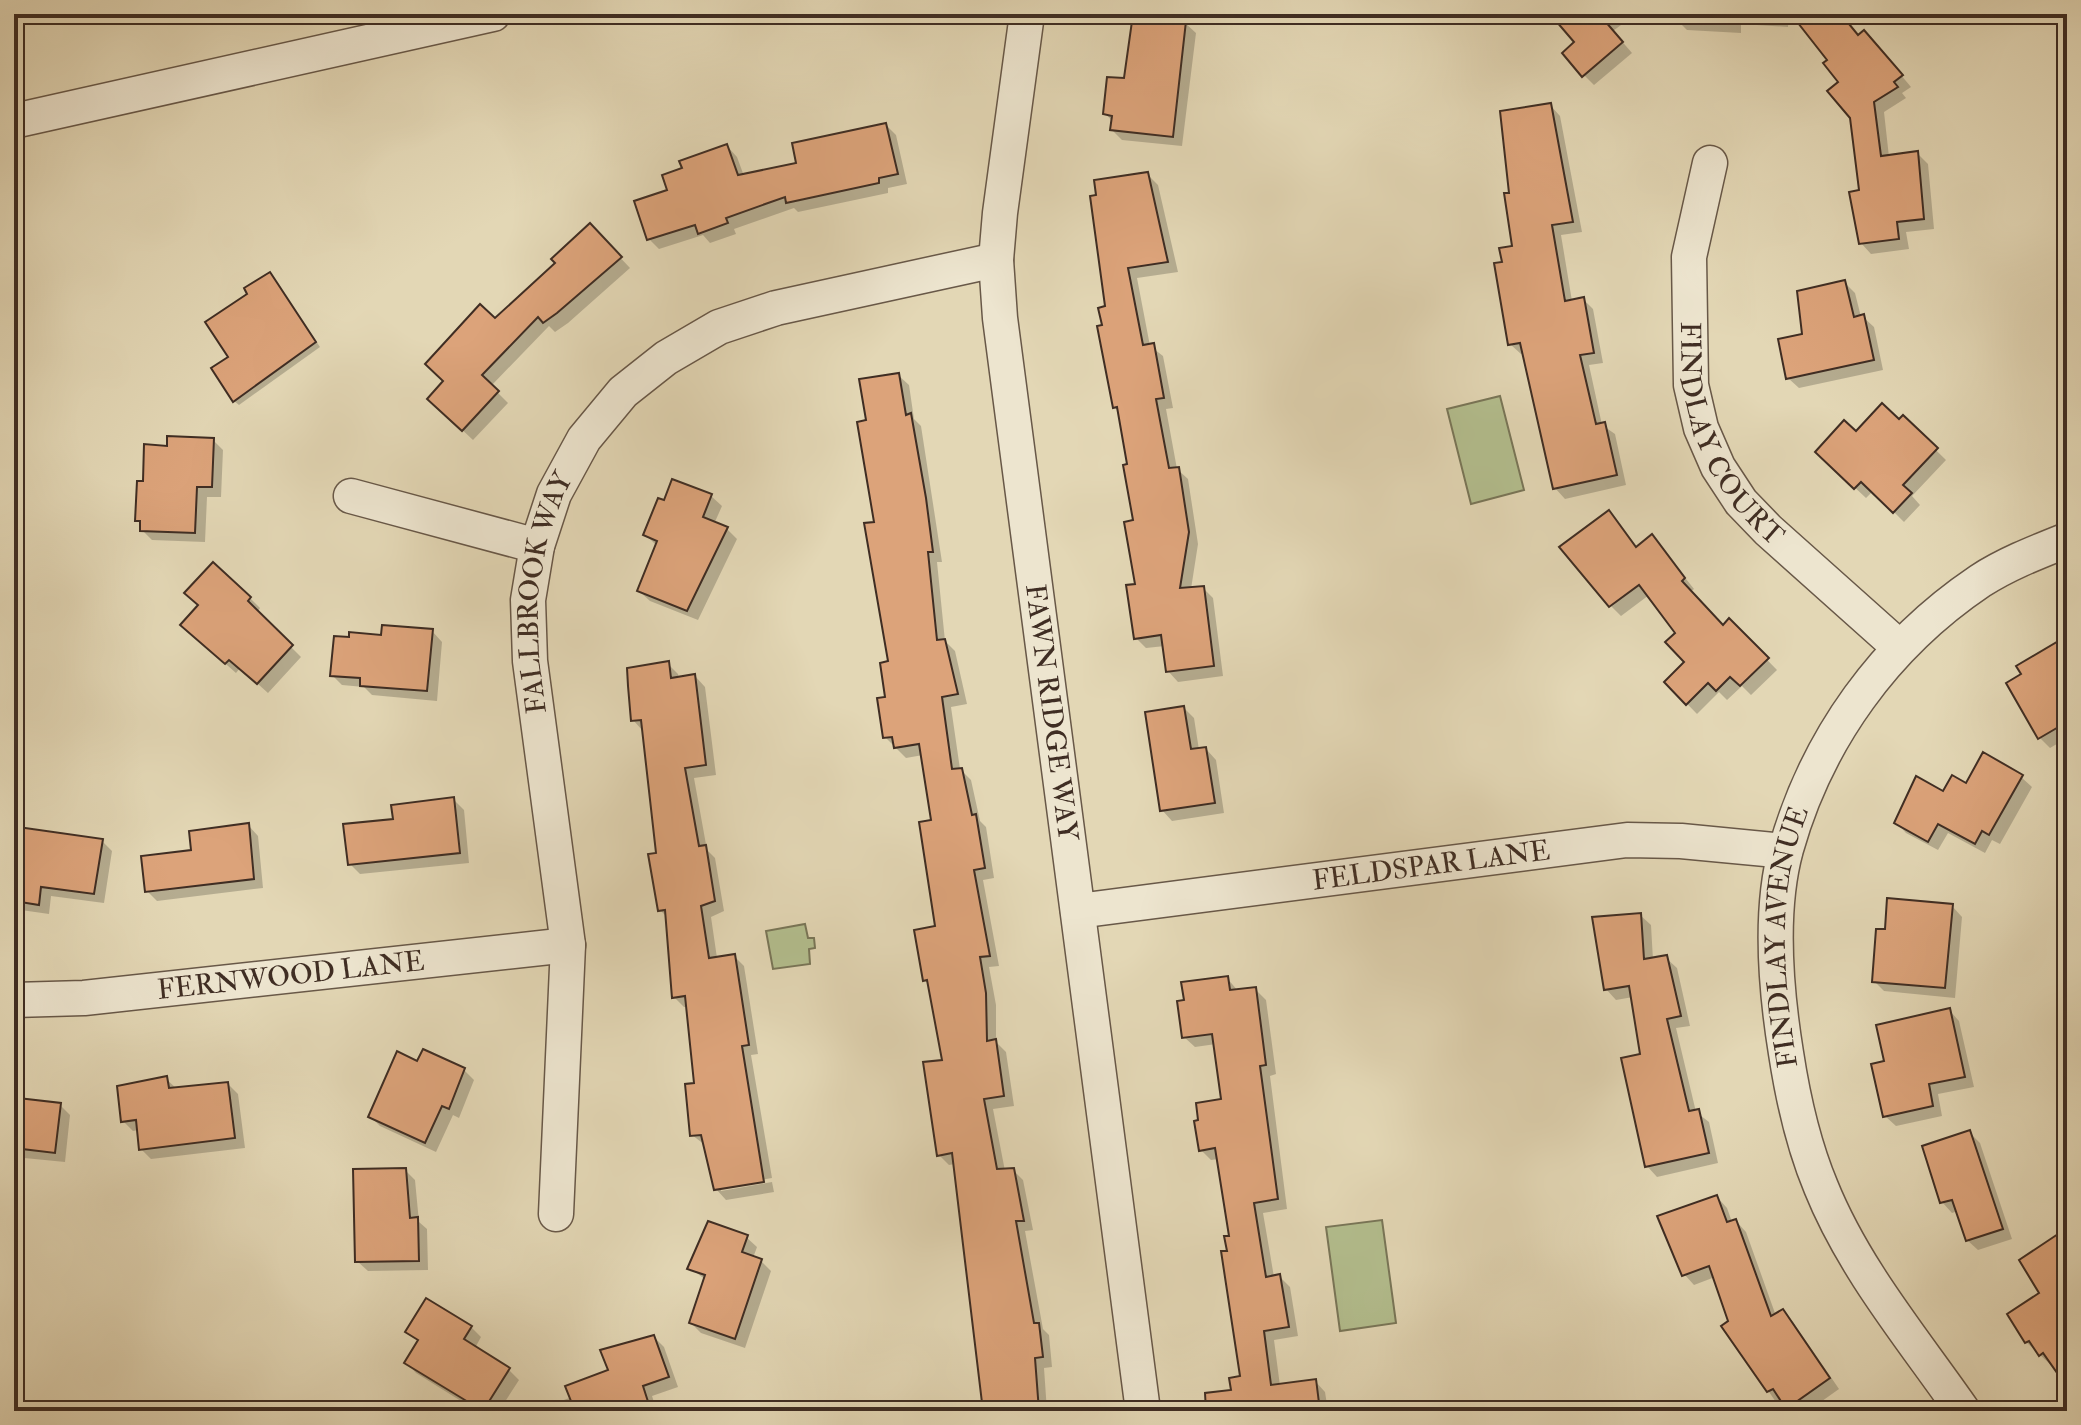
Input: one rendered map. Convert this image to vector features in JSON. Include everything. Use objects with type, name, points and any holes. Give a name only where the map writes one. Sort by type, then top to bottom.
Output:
[{"type":"street","points":[[14,121],[493,14]]},
{"type":"street","name":"FAWN RIDGE WAY","points":[[1027,14],[996,260],[1000,318],[1143,1411]]},
{"type":"street","name":"FINDLAY COURT","points":[[1710,163],[1689,257],[1691,385],[1701,428],[1718,467],[1741,502],[1899,647]]},
{"type":"street","name":"FALLBROOK WAY","points":[[556,1214],[568,945],[530,661],[528,600],[537,546],[554,494],[584,439],[623,392],[666,358],[719,327],[776,308],[996,260]]},
{"type":"street","points":[[351,496],[537,546]]},
{"type":"street","name":"FINDLAY AVENUE","points":[[1963,1411],[1852,1250],[1820,1186],[1801,1132],[1789,1076],[1776,982],[1776,939],[1785,851],[1814,772],[1838,729],[1868,684],[1899,647],[1939,611],[1982,580],[2029,555],[2067,540]]},
{"type":"street","name":"FELDSPAR LANE","points":[[1078,911],[1627,840],[1681,841],[1785,851]]},
{"type":"street","name":"FERNWOOD LANE","points":[[14,1000],[84,998],[568,945]]},
{"type":"green space","points":[[1500,396],[1524,490],[1471,504],[1447,409]]},
{"type":"green space","points":[[805,924],[808,938],[814,938],[815,948],[809,949],[810,964],[773,969],[766,931]]},
{"type":"green space","points":[[1382,1220],[1396,1323],[1340,1331],[1326,1227]]},
{"type":"building","points":[[1133,14],[1186,21],[1173,137],[1110,130],[1112,116],[1103,114],[1107,77],[1124,78]]},
{"type":"building","points":[[1550,14],[1599,14],[1623,42],[1582,77],[1562,53],[1574,42]]},
{"type":"building","points":[[1791,14],[1841,14],[1858,35],[1864,30],[1903,75],[1894,82],[1898,87],[1874,102],[1881,156],[1918,151],[1924,219],[1897,222],[1899,239],[1859,244],[1849,192],[1859,190],[1850,118],[1827,91],[1838,82],[1823,63],[1827,60]]},
{"type":"building","points":[[1551,103],[1573,222],[1552,225],[1565,301],[1584,297],[1594,353],[1580,355],[1596,424],[1605,422],[1617,475],[1553,489],[1520,343],[1508,345],[1494,263],[1502,262],[1499,248],[1512,246],[1504,193],[1509,193],[1500,111]]},
{"type":"building","points":[[886,123],[898,174],[879,178],[879,183],[786,203],[785,197],[726,218],[728,223],[698,234],[695,225],[647,240],[634,201],[667,190],[662,175],[682,168],[679,161],[727,144],[738,175],[796,163],[792,143]]},
{"type":"building","points":[[1148,172],[1168,262],[1128,268],[1143,345],[1154,343],[1164,398],[1156,399],[1169,468],[1179,467],[1189,532],[1180,588],[1204,586],[1214,666],[1166,672],[1161,635],[1134,639],[1126,585],[1135,584],[1124,522],[1133,520],[1117,407],[1113,408],[1097,326],[1102,325],[1098,308],[1105,306],[1090,196],[1096,195],[1094,180]]},
{"type":"building","points":[[590,223],[622,257],[543,323],[538,317],[482,375],[499,391],[462,431],[427,399],[443,381],[425,364],[480,304],[495,318],[555,263],[551,259]]},
{"type":"building","points":[[270,272],[316,342],[233,402],[211,368],[228,357],[205,322],[247,294],[244,288]]},
{"type":"building","points":[[1845,280],[1854,317],[1864,314],[1874,360],[1786,379],[1778,339],[1802,334],[1797,291]]},
{"type":"building","points":[[899,373],[906,415],[911,413],[926,498],[933,552],[928,552],[937,640],[945,639],[958,694],[942,697],[952,769],[962,768],[972,815],[976,814],[985,868],[974,870],[990,956],[980,957],[986,993],[987,1041],[996,1039],[1004,1096],[984,1099],[997,1169],[1014,1168],[1024,1221],[1016,1221],[1034,1323],[1039,1323],[1043,1357],[1035,1358],[1039,1411],[983,1411],[952,1153],[937,1156],[923,1062],[942,1060],[914,930],[935,926],[919,822],[931,820],[919,744],[894,748],[892,737],[883,738],[877,698],[885,697],[880,663],[888,661],[864,523],[874,522],[857,422],[866,420],[859,379]]},
{"type":"building","points":[[1882,403],[1899,419],[1903,415],[1938,448],[1903,485],[1912,493],[1893,513],[1861,482],[1854,489],[1815,452],[1844,420],[1856,431]]},
{"type":"building","points":[[167,436],[214,438],[212,487],[197,487],[195,533],[140,531],[140,521],[135,521],[137,481],[143,481],[144,444],[167,446]]},
{"type":"building","points":[[672,479],[712,494],[703,517],[728,527],[687,611],[637,591],[657,541],[643,535],[658,498],[664,500]]},
{"type":"building","points":[[1609,510],[1636,547],[1652,534],[1685,578],[1682,581],[1723,625],[1729,618],[1769,658],[1740,686],[1730,677],[1716,691],[1708,683],[1686,705],[1664,682],[1684,662],[1665,642],[1675,633],[1639,585],[1609,607],[1559,547]]},
{"type":"building","points":[[213,562],[251,597],[248,601],[293,645],[257,684],[229,660],[225,664],[180,625],[198,605],[184,593]]},
{"type":"building","points":[[382,625],[433,629],[427,691],[360,686],[360,678],[330,676],[334,636],[349,637],[349,632],[381,635]]},
{"type":"building","points":[[2067,636],[2067,722],[2038,739],[2006,683],[2021,674],[2016,666]]},
{"type":"building","points":[[669,661],[671,678],[695,674],[706,765],[685,768],[699,846],[706,845],[715,901],[701,906],[709,958],[735,954],[749,1045],[742,1046],[764,1182],[714,1190],[701,1135],[690,1136],[685,1084],[694,1083],[685,996],[672,998],[665,910],[658,911],[648,854],[656,853],[641,720],[631,721],[628,686],[627,668]]},
{"type":"building","points":[[1184,706],[1191,749],[1206,747],[1215,803],[1160,811],[1145,712]]},
{"type":"building","points":[[1983,752],[2023,775],[1989,835],[1982,831],[1975,844],[1938,824],[1928,842],[1894,823],[1916,776],[1943,791],[1952,775],[1966,783]]},
{"type":"building","points":[[454,797],[460,853],[348,865],[343,824],[393,819],[391,805]]},
{"type":"building","points":[[249,823],[254,879],[145,892],[141,856],[191,850],[189,831]]},
{"type":"building","points":[[18,827],[103,839],[94,894],[41,887],[39,905],[14,901],[14,831],[17,832]]},
{"type":"building","points":[[1887,898],[1953,904],[1945,988],[1872,982],[1876,929],[1885,929]]},
{"type":"building","points":[[1641,913],[1644,959],[1667,955],[1681,1016],[1667,1019],[1689,1111],[1699,1109],[1709,1153],[1645,1167],[1621,1058],[1640,1054],[1629,986],[1604,990],[1592,917]]},
{"type":"building","points":[[1228,976],[1230,990],[1256,987],[1266,1065],[1260,1066],[1278,1199],[1254,1203],[1266,1277],[1280,1274],[1289,1327],[1264,1331],[1271,1385],[1316,1379],[1320,1411],[1206,1411],[1205,1393],[1231,1390],[1229,1378],[1240,1376],[1221,1251],[1227,1251],[1224,1236],[1229,1236],[1215,1148],[1199,1151],[1194,1121],[1198,1120],[1196,1103],[1221,1099],[1212,1034],[1182,1038],[1177,1001],[1184,1000],[1181,982]]},
{"type":"building","points":[[1950,1008],[1965,1077],[1929,1084],[1933,1106],[1883,1117],[1871,1064],[1884,1061],[1876,1025]]},
{"type":"building","points":[[423,1049],[465,1068],[449,1109],[442,1106],[425,1143],[368,1117],[397,1051],[417,1061]]},
{"type":"building","points":[[167,1076],[169,1088],[228,1082],[235,1138],[139,1150],[136,1120],[121,1122],[117,1086]]},
{"type":"building","points":[[18,1098],[61,1103],[55,1153],[14,1148],[14,1103]]},
{"type":"building","points":[[1970,1130],[2003,1229],[1966,1241],[1952,1200],[1940,1203],[1922,1146]]},
{"type":"building","points":[[406,1168],[410,1218],[418,1217],[419,1261],[355,1262],[353,1169]]},
{"type":"building","points":[[1717,1195],[1727,1222],[1736,1219],[1771,1316],[1783,1309],[1830,1378],[1786,1409],[1773,1389],[1767,1392],[1721,1326],[1728,1321],[1709,1266],[1682,1276],[1657,1216]]},
{"type":"building","points":[[708,1221],[748,1235],[742,1252],[762,1259],[735,1339],[689,1323],[705,1275],[687,1269]]},
{"type":"building","points":[[2067,1228],[2067,1387],[2043,1353],[2039,1356],[2029,1341],[2025,1343],[2007,1314],[2039,1293],[2019,1260]]},
{"type":"building","points":[[426,1298],[472,1326],[464,1339],[510,1368],[483,1411],[404,1363],[418,1340],[405,1332]]},
{"type":"building","points":[[654,1335],[669,1377],[643,1386],[651,1411],[575,1411],[565,1386],[608,1370],[600,1350]]}]
